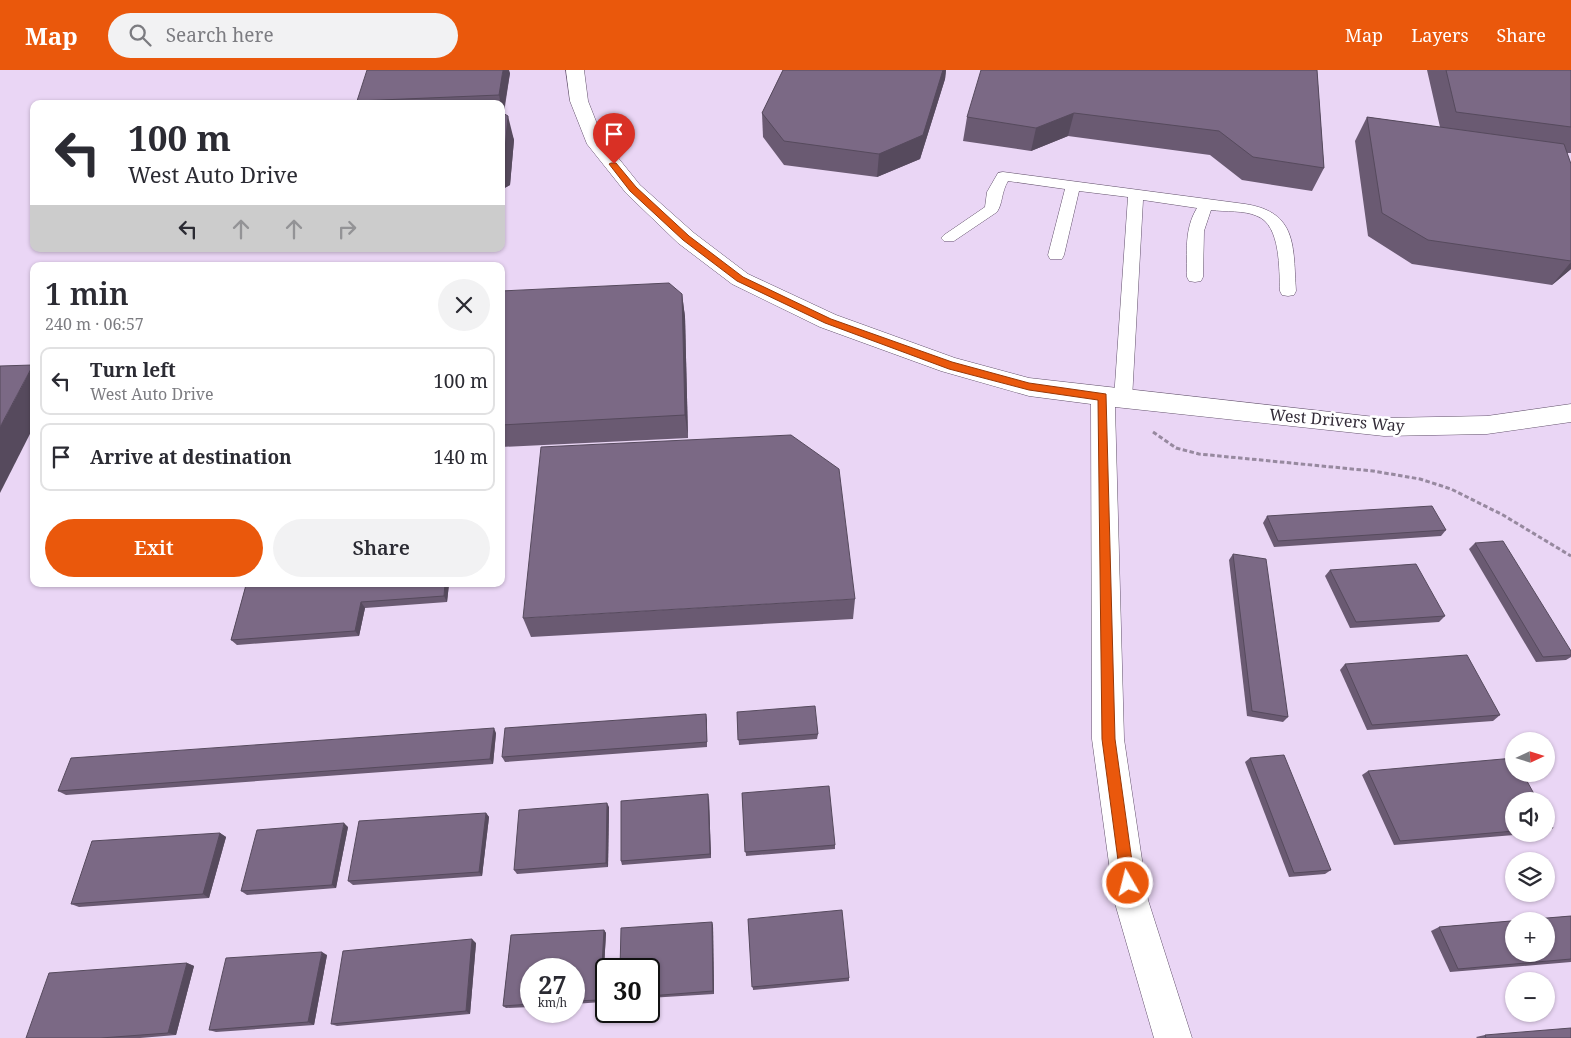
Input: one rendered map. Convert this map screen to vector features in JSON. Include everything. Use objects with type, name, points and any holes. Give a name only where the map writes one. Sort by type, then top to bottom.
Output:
[{"type":"street","name":"West Drivers Way","points":[[575,70],[579,101],[594,140],[633,189],[679,232],[740,279],[828,321],[949,365],[1029,387],[1113,398],[1384,427],[1487,425],[1571,413]]},
{"type":"street","points":[[1113,398],[1108,739],[1131,900],[1173,1038]]},
{"type":"lane","points":[[949,238],[992,209],[994,192],[1003,176],[1264,213],[1275,220],[1281,230],[1288,291]]},
{"type":"lane","points":[[1056,255],[1073,186]]},
{"type":"lane","points":[[1113,398],[1136,194]]},
{"type":"lane","points":[[1196,277],[1194,232],[1200,214],[1206,205]]},
{"type":"path","points":[[1159,436],[1176,448],[1199,454],[1373,471],[1420,479],[1451,489],[1503,515],[1571,556]]},
{"type":"building","points":[[367,70],[503,70],[499,95],[357,100]]},
{"type":"building","points":[[783,70],[943,70],[923,135],[879,154],[784,141],[762,113]]},
{"type":"building","points":[[981,70],[1317,70],[1324,168],[1253,157],[1219,131],[1074,113],[1036,128],[967,117]]},
{"type":"building","points":[[1446,70],[1571,70],[1571,127],[1456,112]]},
{"type":"building","points":[[505,114],[508,116],[505,150]]},
{"type":"building","points":[[1367,117],[1564,144],[1571,164],[1571,261],[1428,240],[1382,213]]},
{"type":"building","points":[[669,283],[682,294],[685,415],[505,425],[505,291]]},
{"type":"building","points":[[30,365],[30,371],[0,427],[0,366]]},
{"type":"building","points":[[791,435],[839,469],[855,599],[523,618],[541,447]]},
{"type":"building","points":[[1432,506],[1446,530],[1278,541],[1267,516]]},
{"type":"building","points":[[1503,541],[1571,651],[1571,655],[1543,657],[1475,543]]},
{"type":"building","points":[[1233,554],[1266,559],[1288,717],[1252,711]]},
{"type":"building","points":[[1416,564],[1445,616],[1356,622],[1330,570]]},
{"type":"building","points":[[245,587],[445,587],[444,596],[361,602],[355,631],[231,640]]},
{"type":"building","points":[[1467,655],[1500,715],[1372,725],[1345,664]]},
{"type":"building","points":[[815,706],[818,734],[738,740],[737,712]]},
{"type":"building","points":[[706,714],[707,742],[502,757],[505,728]]},
{"type":"building","points":[[494,728],[490,759],[58,791],[71,758]]},
{"type":"building","points":[[1284,755],[1331,870],[1294,873],[1250,758]]},
{"type":"building","points":[[1505,759],[1505,782],[1527,782],[1533,792],[1505,792],[1505,832],[1400,841],[1368,771]]},
{"type":"building","points":[[829,786],[835,845],[745,852],[742,793]]},
{"type":"building","points":[[708,794],[710,854],[621,861],[621,801]]},
{"type":"building","points":[[607,803],[606,863],[514,870],[519,810]]},
{"type":"building","points":[[486,813],[479,872],[348,881],[359,821]]},
{"type":"building","points":[[344,823],[332,885],[241,891],[257,830]]},
{"type":"building","points":[[220,833],[203,894],[71,904],[92,841]]},
{"type":"building","points":[[842,910],[849,978],[752,987],[748,919]]},
{"type":"building","points":[[1571,916],[1571,959],[1555,960],[1555,917]]},
{"type":"building","points":[[712,922],[713,991],[660,995],[660,958],[620,958],[621,928]]},
{"type":"building","points":[[1505,922],[1505,962],[1537,962],[1458,969],[1439,927]]},
{"type":"building","points":[[604,930],[602,958],[595,958],[595,1000],[585,1001],[585,958],[520,958],[520,1005],[503,1006],[511,935]]},
{"type":"building","points":[[472,939],[466,1011],[331,1024],[343,951]]},
{"type":"building","points":[[322,952],[308,1022],[209,1030],[226,958]]},
{"type":"building","points":[[187,963],[168,1033],[101,1038],[26,1038],[49,973]]},
{"type":"building","points":[[1571,1028],[1571,1038],[1486,1038],[1485,1035]]},
{"type":"route","points":[[614,164],[633,189],[686,238],[740,279],[828,321],[949,365],[1029,387],[1103,397],[1108,739],[1128,883]]}]
